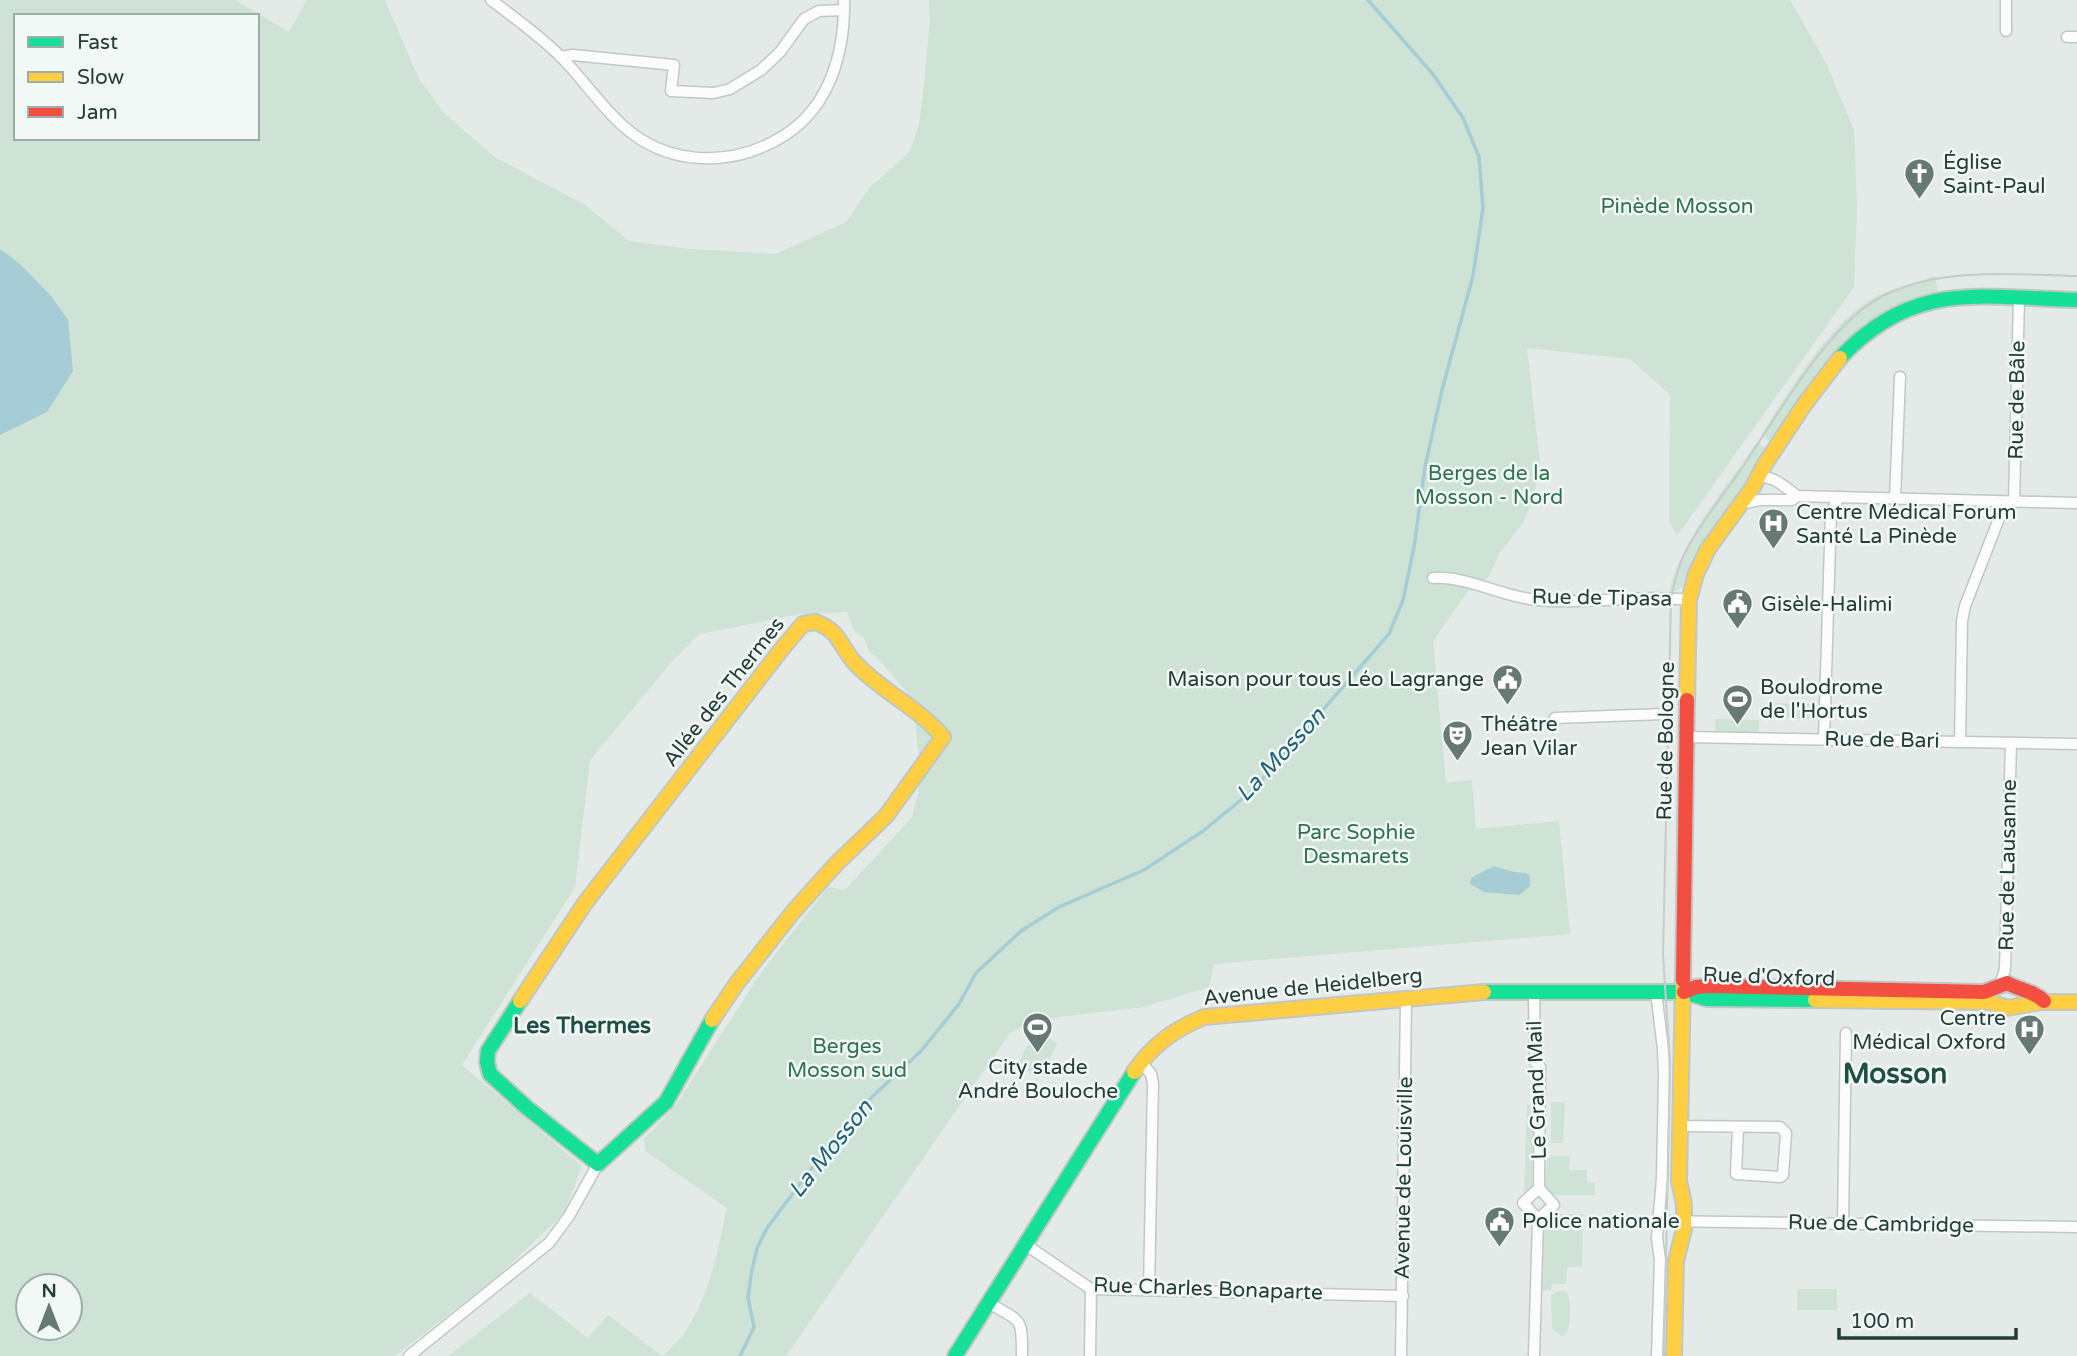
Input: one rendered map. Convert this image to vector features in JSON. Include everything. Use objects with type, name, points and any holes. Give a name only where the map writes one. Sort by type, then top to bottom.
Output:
[{"type":"street","points":[[491,0],[561,57],[623,126],[642,141],[675,155],[697,159],[736,156],[775,141],[792,131],[824,95],[841,52],[844,5],[818,11],[804,19],[780,52],[761,70],[722,91],[671,91],[674,65],[573,55],[561,57]]},
{"type":"street","points":[[2006,0],[2006,31]]},
{"type":"street","name":"Rue de Bologne","points":[[1674,1356],[1676,1261],[1684,1221],[1679,1181],[1689,600],[1692,583],[1701,562],[1742,499],[1757,489],[1764,466],[1827,372],[1849,346],[1877,321],[1899,310],[1941,298],[2077,300]]},
{"type":"street","name":"Rue de Bâle","points":[[2014,502],[2019,299]]},
{"type":"street","points":[[1895,499],[1900,377]]},
{"type":"street","points":[[1772,457],[1778,492],[1773,499]]},
{"type":"street","points":[[1797,496],[1791,500],[1767,501],[1757,489],[1766,476],[1797,496],[2077,503]]},
{"type":"street","points":[[1824,739],[1831,512],[1839,497]]},
{"type":"street","points":[[1960,742],[1962,621],[1965,606],[2000,516],[2014,502]]},
{"type":"street","name":"Rue de Tipasa","points":[[1433,578],[1462,579],[1502,593],[1536,600],[1689,600]]},
{"type":"street","name":"Allée des Thermes","points":[[409,1356],[549,1243],[569,1216],[598,1164],[666,1102],[708,1025],[737,983],[793,912],[837,863],[886,817],[943,737],[931,720],[861,668],[848,655],[838,634],[830,626],[815,622],[803,624],[586,903],[488,1051],[490,1074],[526,1107],[598,1164]]},
{"type":"street","points":[[1555,718],[1663,714]]},
{"type":"street","name":"Rue de Bari","points":[[1687,737],[2077,744]]},
{"type":"street","name":"Rue de Lausanne","points":[[1998,987],[2005,969],[2011,743]]},
{"type":"street","name":"Rue d'Oxford","points":[[1684,992],[1707,986],[1984,992],[2007,983],[2017,996]]},
{"type":"street","points":[[1998,987],[1995,997],[1998,1004]]},
{"type":"street","name":"Le Grand Mail","points":[[1534,991],[1535,1062],[1540,1067],[1539,1188],[1554,1205],[1538,1219]]},
{"type":"street","points":[[1656,992],[1664,1049],[1662,1178],[1657,1238],[1660,1260],[1657,1356]]},
{"type":"street","name":"Rue d'Oxford","points":[[1684,992],[1707,999],[1998,1004],[2007,1008],[2017,996],[2038,995],[2044,1001],[2077,1002]]},
{"type":"street","name":"Avenue de Heidelberg","points":[[955,1356],[1141,1062],[1156,1045],[1181,1026],[1204,1017],[1249,1011],[1473,993],[1684,992]]},
{"type":"street","name":"Avenue de Louisville","points":[[1401,1356],[1406,1000]]},
{"type":"street","points":[[1843,1223],[1846,1033]]},
{"type":"street","points":[[1141,1062],[1151,1074],[1153,1083],[1149,1290]]},
{"type":"street","points":[[1680,1126],[1738,1126],[1783,1129],[1786,1133],[1783,1175],[1736,1174],[1738,1126]]},
{"type":"street","name":"Le Grand Mail","points":[[1534,1356],[1538,1219],[1523,1203],[1539,1188]]},
{"type":"street","name":"Rue de Cambridge","points":[[1658,1222],[2077,1227]]},
{"type":"street","name":"Rue Charles Bonaparte","points":[[1026,1245],[1091,1289],[1403,1296]]},
{"type":"street","points":[[1090,1356],[1091,1289]]},
{"type":"street","points":[[989,1303],[1020,1322],[1021,1356]]},
{"type":"green space","points":[[0,0],[235,0],[259,14],[14,14],[14,140],[259,140],[259,14],[289,32],[307,0],[385,0],[419,79],[445,114],[496,158],[585,205],[629,241],[691,249],[776,254],[846,222],[869,188],[909,153],[919,125],[930,20],[929,0],[1790,0],[1827,65],[1854,130],[1857,204],[1854,287],[1677,536],[1669,521],[1670,395],[1630,359],[1527,348],[1540,465],[1534,495],[1524,521],[1499,554],[1489,577],[1469,590],[1433,641],[1446,783],[1472,780],[1476,829],[1559,821],[1570,934],[1214,964],[1209,987],[1144,1007],[1034,1020],[1010,1033],[786,1356],[663,1356],[686,1331],[703,1299],[727,1208],[645,1151],[644,1139],[674,1108],[760,974],[828,887],[845,890],[912,817],[918,794],[920,766],[914,711],[906,691],[869,651],[864,638],[854,631],[847,612],[800,614],[699,634],[670,664],[590,760],[575,887],[462,1065],[582,1166],[564,1213],[497,1277],[395,1356],[0,1356]]},
{"type":"green space","points":[[1935,276],[1938,293],[1907,303],[1881,316],[1859,331],[1840,349],[1774,444],[1761,435],[1812,358],[1843,322],[1879,295]]},
{"type":"green space","points":[[1757,442],[1769,451],[1684,586],[1669,592],[1675,571],[1695,533]]},
{"type":"green space","points":[[1766,703],[1812,704],[1811,719],[1766,717]]},
{"type":"green space","name":"Boulodrome de l'Hortus","points":[[1715,719],[1759,720],[1758,735],[1715,733]]},
{"type":"green space","name":"City stade André Bouloche","points":[[1040,1032],[1057,1043],[1049,1060],[1036,1077],[1018,1065],[1026,1047]]},
{"type":"green space","points":[[1551,1102],[1565,1102],[1563,1143],[1551,1143]]},
{"type":"green space","points":[[1527,1104],[1534,1107],[1532,1186],[1524,1192]]},
{"type":"green space","points":[[1551,1156],[1570,1156],[1569,1170],[1587,1170],[1587,1182],[1595,1183],[1595,1195],[1552,1195],[1546,1186],[1547,1160]]},
{"type":"green space","points":[[1550,1214],[1583,1214],[1582,1267],[1567,1267],[1566,1284],[1552,1284],[1551,1290],[1543,1290],[1544,1220]]},
{"type":"green space","points":[[1797,1289],[1837,1289],[1837,1310],[1797,1310]]},
{"type":"green space","points":[[1566,1291],[1570,1306],[1568,1329],[1566,1334],[1561,1336],[1552,1328],[1551,1295]]},
{"type":"green space","points":[[530,1293],[588,1338],[608,1315],[662,1356],[448,1356]]},
{"type":"water","points":[[0,249],[20,264],[51,296],[68,320],[73,371],[47,412],[0,435]]},
{"type":"water","points":[[1494,866],[1526,873],[1530,876],[1530,886],[1519,895],[1484,892],[1470,884],[1471,878]]},
{"type":"waterway","name":"La Mosson","points":[[740,1356],[754,1327],[748,1298],[751,1275],[757,1248],[767,1228],[859,1109],[921,1051],[959,1004],[976,973],[1021,931],[1059,907],[1144,870],[1203,831],[1253,790],[1389,634],[1403,600],[1414,547],[1425,467],[1442,390],[1473,276],[1483,208],[1479,157],[1463,118],[1432,73],[1368,0]]},
{"type":"tram line","points":[[1664,1356],[1670,1061],[1663,955],[1671,598],[1681,562],[1703,523],[1787,398],[1824,349],[1863,309],[1883,296],[1906,287],[1953,276],[2077,276]]},
{"type":"traffic: fast","points":[[1840,358],[1867,333],[1894,316],[1921,305],[1979,296],[2077,300]]},
{"type":"traffic: fast","points":[[1484,992],[1684,992],[1707,999],[1815,1000]]},
{"type":"traffic: fast","points":[[520,1001],[488,1051],[490,1074],[526,1107],[598,1164],[666,1102],[712,1020]]},
{"type":"traffic: fast","points":[[955,1356],[1134,1072]]},
{"type":"traffic: slow","points":[[1687,700],[1689,600],[1696,574],[1708,549],[1753,487],[1804,405],[1840,358]]},
{"type":"traffic: slow","points":[[712,1020],[737,983],[793,912],[837,863],[886,816],[943,737],[855,663],[835,634],[815,622]]},
{"type":"traffic: slow","points":[[520,1001],[585,903],[781,650],[803,624],[815,622]]},
{"type":"traffic: slow","points":[[1674,1356],[1676,1261],[1684,1229],[1684,1204],[1679,1181],[1683,980]]},
{"type":"traffic: slow","points":[[1134,1072],[1148,1054],[1165,1039],[1204,1017],[1484,992]]},
{"type":"traffic: slow","points":[[1815,1000],[1990,1002],[2007,1008],[2041,1002],[2077,1002]]},
{"type":"traffic: jam","points":[[1683,980],[1687,700]]},
{"type":"traffic: jam","points":[[1684,992],[1708,986],[1984,992],[2007,983],[2044,1001]]},
{"type":"place","name":"Église Saint-Paul","points":[[1920,201]]},
{"type":"place","name":"Centre Médical Forum Santé La Pinède","points":[[1773,551]]},
{"type":"place","name":"Gisèle-Halimi","points":[[1738,631]]},
{"type":"place","name":"Maison pour tous Léo Lagrange","points":[[1507,706]]},
{"type":"place","name":"Boulodrome de l'Hortus","points":[[1737,726]]},
{"type":"place","name":"Théâtre Jean Vilar","points":[[1458,763]]},
{"type":"place","name":"City stade André Bouloche","points":[[1038,1054]]},
{"type":"place","name":"Centre Médical Oxford","points":[[2029,1057]]},
{"type":"place","name":"Police nationale","points":[[1499,1248]]},
{"type":"district","name":"Les Thermes","points":[[582,1026]]},
{"type":"district","name":"Mosson","points":[[1895,1074]]},
{"type":"park label","name":"Pinède Mosson","points":[[1677,206]]},
{"type":"park label","name":"Berges de la Mosson - Nord","points":[[1489,485]]},
{"type":"park label","name":"Parc Sophie Desmarets","points":[[1356,844]]},
{"type":"park label","name":"Berges Mosson sud","points":[[847,1058]]}]
